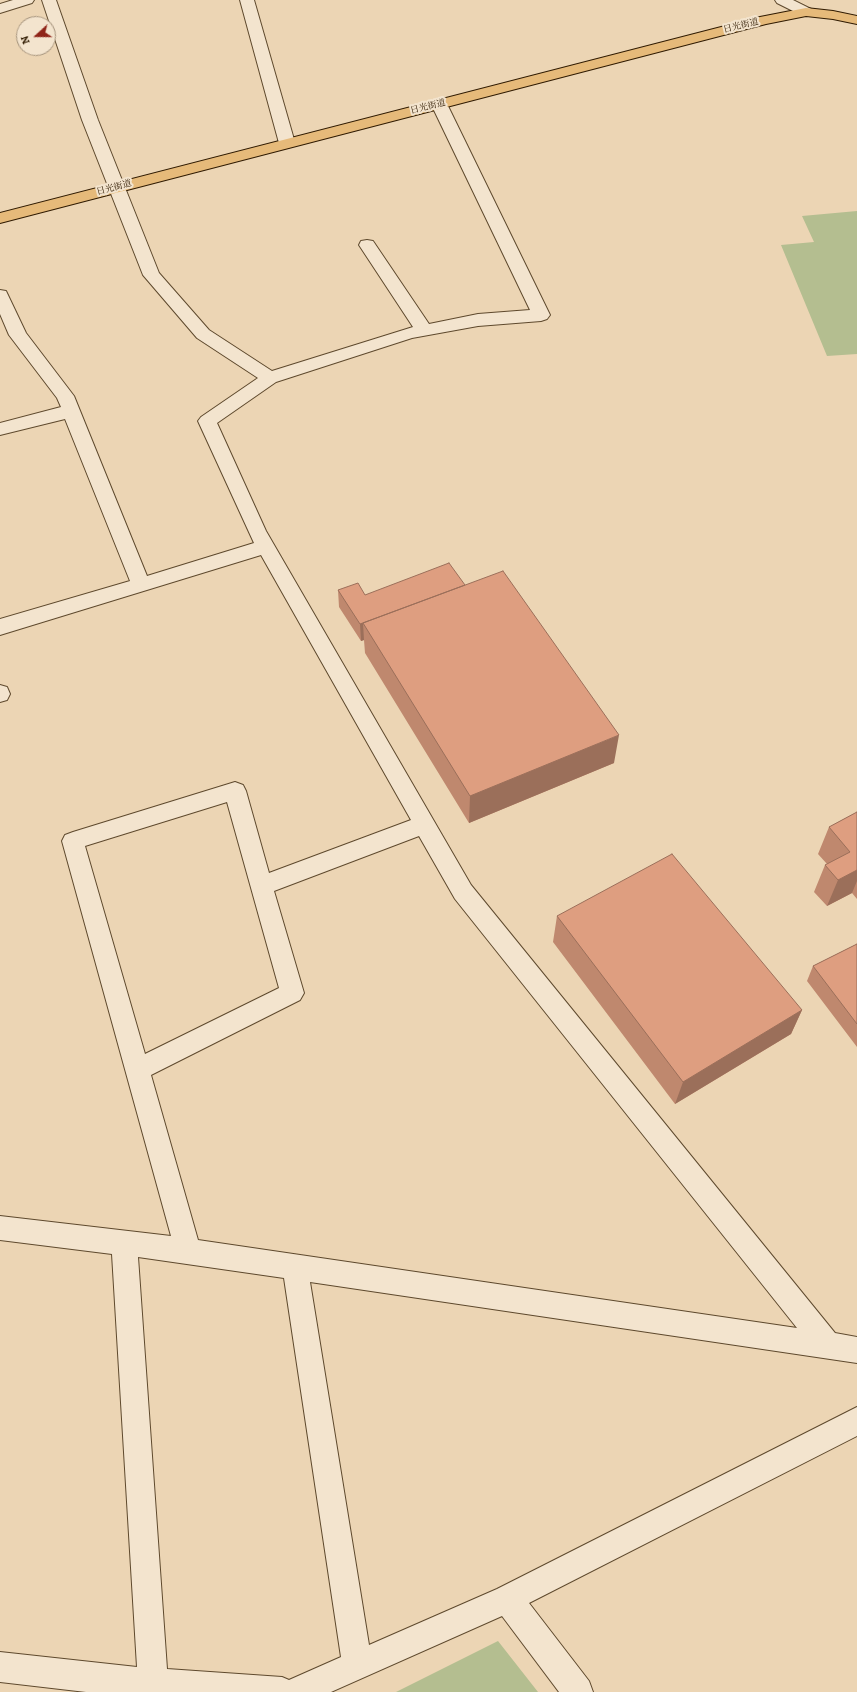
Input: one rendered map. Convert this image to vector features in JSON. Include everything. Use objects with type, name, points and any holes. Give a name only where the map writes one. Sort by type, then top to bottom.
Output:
[{"type":"main road","name":"日光街道","points":[[0,218],[758,22],[806,12],[833,15],[857,20]]},
{"type":"street","points":[[0,9],[27,0]]},
{"type":"street","points":[[49,0],[90,120],[151,275],[203,334],[270,378]]},
{"type":"street","points":[[247,0],[287,143]]},
{"type":"street","points":[[782,0],[806,12]]},
{"type":"street","points":[[439,104],[541,315],[478,320],[410,333],[270,378],[207,421],[257,531],[463,892],[555,1009],[829,1347]]},
{"type":"street","points":[[367,245],[424,330]]},
{"type":"street","points":[[0,295],[18,335],[65,396],[141,585]]},
{"type":"street","points":[[0,429],[71,411]]},
{"type":"street","points":[[0,627],[266,547]]},
{"type":"street","points":[[137,1070],[292,993],[235,791],[73,841],[137,1070],[188,1251]]},
{"type":"street","points":[[262,886],[425,824]]},
{"type":"street","points":[[0,1228],[188,1251],[857,1350]]},
{"type":"street","points":[[124,1243],[153,1683]]},
{"type":"street","points":[[295,1267],[357,1666]]},
{"type":"street","points":[[297,1692],[508,1599],[857,1421]]},
{"type":"street","points":[[508,1599],[578,1692]]},
{"type":"street","points":[[0,1666],[119,1681],[282,1692]]},
{"type":"green space","points":[[857,211],[857,354],[827,356],[781,245],[814,242],[802,216]]},
{"type":"green space","points":[[498,1641],[538,1692],[396,1692]]},
{"type":"building","points":[[449,563],[465,585],[360,624],[338,590],[358,583],[365,595]]},
{"type":"building","points":[[503,571],[619,735],[470,796],[363,623]]},
{"type":"building","points":[[857,812],[857,870],[838,880],[825,865],[850,852],[829,827]]},
{"type":"building","points":[[672,854],[802,1010],[683,1082],[557,916]]},
{"type":"building","points":[[857,944],[857,1024],[813,966]]}]
